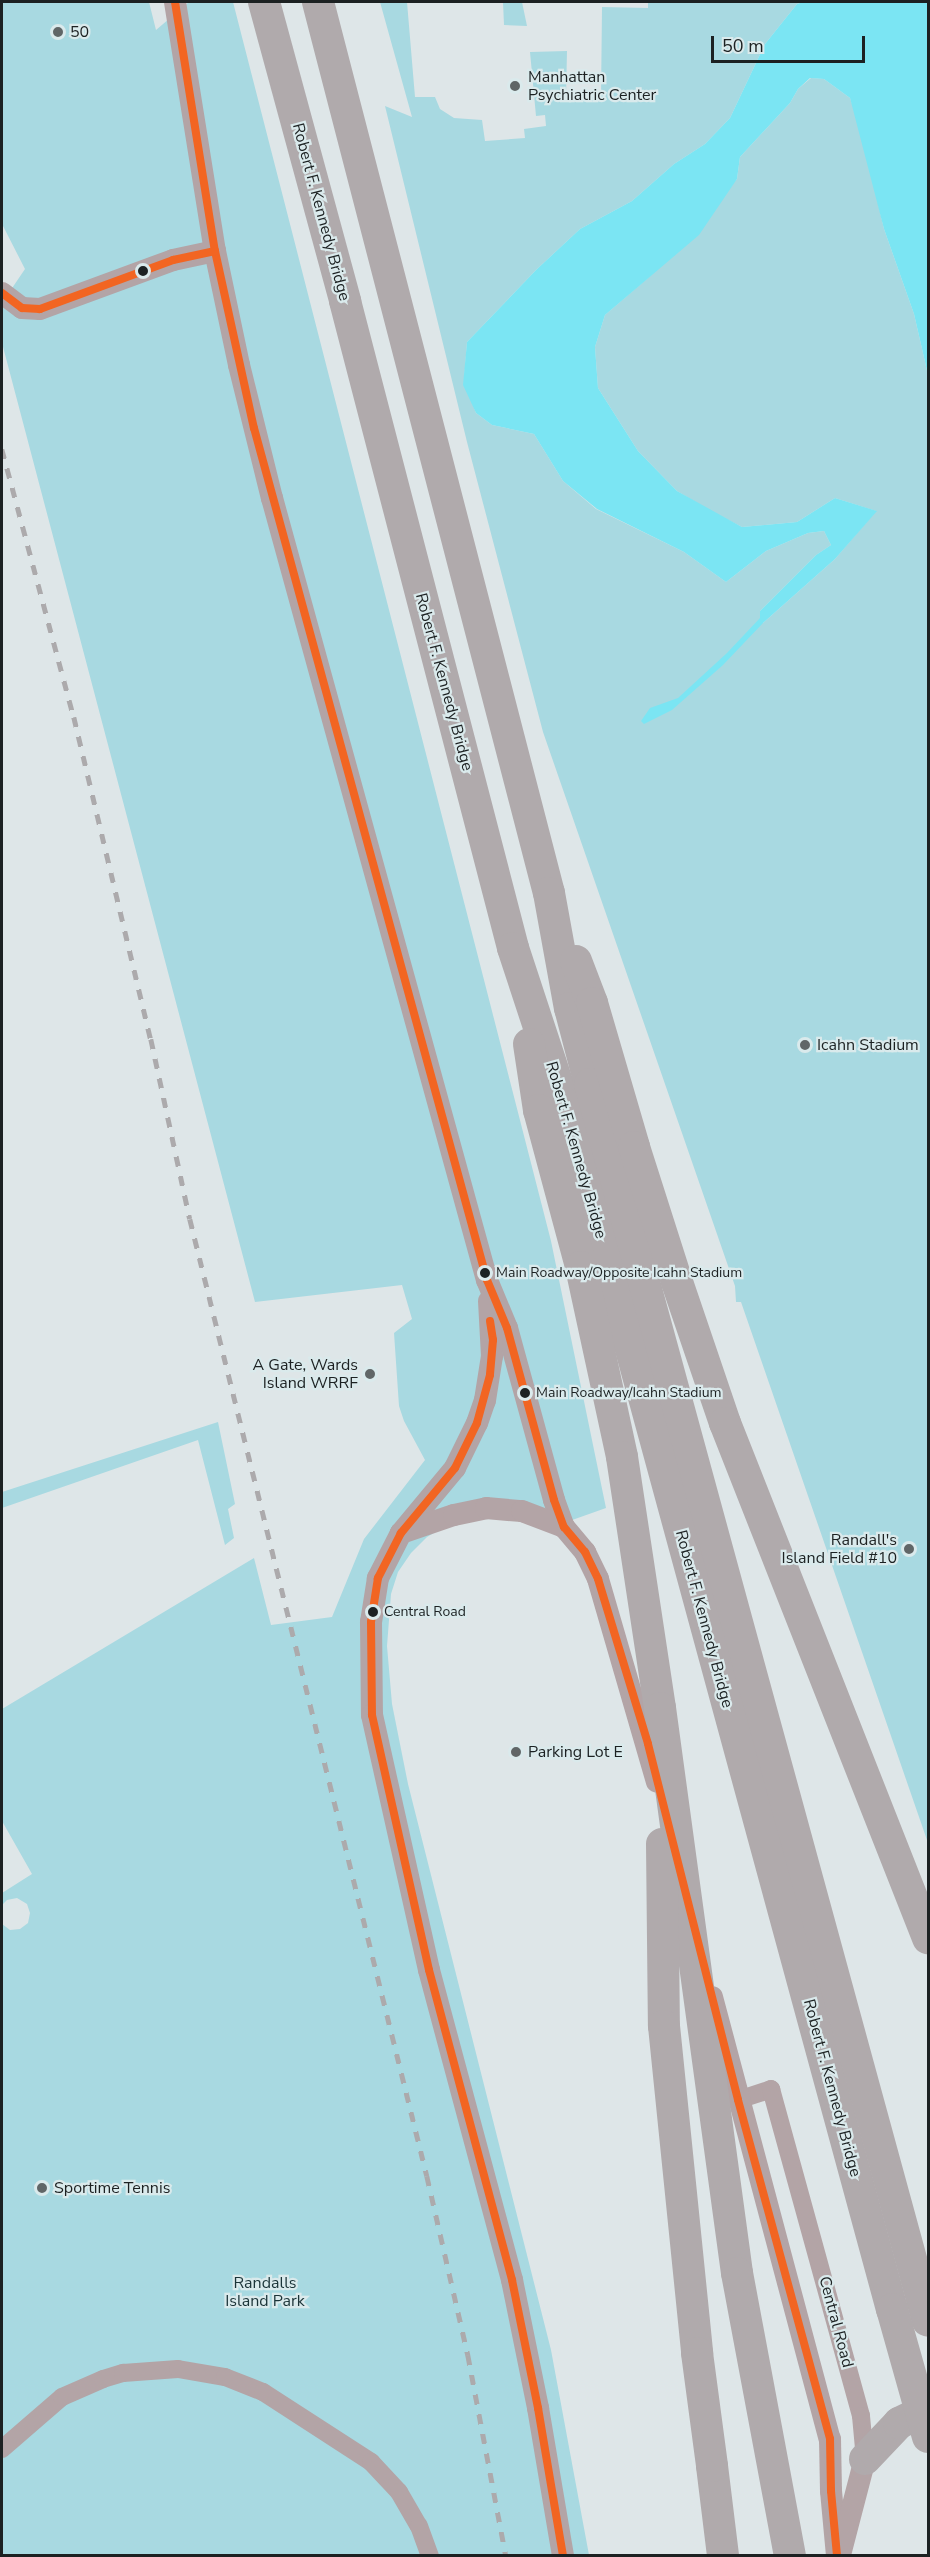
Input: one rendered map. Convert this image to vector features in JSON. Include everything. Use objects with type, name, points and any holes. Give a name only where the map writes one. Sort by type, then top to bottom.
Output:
[{"type":"highway","name":"Robert F. Kennedy Bridge","points":[[264,2],[345,301],[513,948],[564,1103],[928,2437]]},
{"type":"highway","name":"Robert F. Kennedy Bridge","points":[[318,2],[549,893],[570,1008],[928,2321]]},
{"type":"highway","points":[[334,2],[348,113]]},
{"type":"highway","points":[[549,893],[592,1003],[633,1147],[725,1422],[928,1938]]},
{"type":"highway","points":[[513,948],[539,1110],[581,1267],[622,1457],[660,1708],[737,2273],[790,2556]]},
{"type":"highway","points":[[660,1708],[664,2026],[697,2353],[723,2556]]},
{"type":"highway","points":[[865,2459],[899,2423],[928,2409]]},
{"type":"street","name":"Central Road","points":[[175,2],[215,251],[239,365],[272,498],[487,1280],[507,1328],[531,1421],[564,1527],[585,1552],[598,1579],[648,1744],[738,2100],[830,2439],[831,2491],[838,2556]]},
{"type":"street","points":[[2,293],[22,308],[40,309],[173,260],[215,251]]},
{"type":"street","name":"Central Road","points":[[487,1280],[492,1348],[485,1400],[477,1424],[455,1468],[401,1533],[382,1567],[373,1599],[370,1658],[372,1714],[429,1970],[507,2258],[538,2408],[563,2556]]},
{"type":"street","points":[[401,1533],[453,1515],[486,1508],[522,1511],[564,1527]]},
{"type":"street","name":"Central Road","points":[[738,2100],[771,2089],[861,2416],[865,2459],[838,2556]]},
{"type":"street","points":[[2,2449],[62,2397],[103,2379],[123,2373],[178,2369],[225,2377],[262,2392],[370,2462],[399,2492],[419,2526],[430,2556]]},
{"type":"green space","name":"Randalls Island Park","points":[[2,2],[149,2],[156,30],[189,2],[233,2],[551,1241],[606,1508],[544,1530],[503,1515],[449,1524],[427,1537],[411,1553],[398,1572],[391,1594],[387,1646],[392,1704],[408,1784],[551,2350],[589,2555],[2,2555],[2,1924],[10,1930],[20,1929],[28,1923],[30,1913],[27,1904],[17,1898],[7,1900],[2,1905],[2,1893],[32,1874],[2,1821],[2,1709],[254,1558],[271,1625],[332,1617],[364,1539],[425,1460],[404,1421],[399,1406],[394,1333],[412,1319],[402,1285],[255,1302],[2,343],[2,303],[25,269],[2,224]]},
{"type":"green space","points":[[380,2],[407,2],[415,97],[435,97],[440,109],[454,118],[482,120],[485,141],[525,138],[524,129],[546,126],[545,115],[536,116],[530,52],[567,51],[566,97],[601,97],[602,7],[648,8],[648,2],[802,2],[797,4],[765,44],[730,118],[705,144],[674,164],[632,201],[580,229],[536,270],[467,342],[464,381],[476,413],[492,425],[534,434],[563,481],[596,509],[684,552],[726,582],[766,551],[808,533],[824,531],[831,545],[816,555],[760,611],[763,623],[835,559],[876,511],[835,498],[797,522],[742,527],[709,510],[677,491],[638,451],[598,388],[595,347],[605,315],[649,277],[737,179],[740,157],[790,103],[798,89],[811,78],[824,79],[850,98],[860,126],[884,229],[914,314],[928,375],[928,1843],[741,1302],[736,1302],[735,1286],[543,732],[467,442],[385,106],[412,117]]},
{"type":"green space","points":[[503,2],[522,2],[527,26],[504,25]]},
{"type":"green space","points":[[218,1422],[235,1504],[228,1509],[234,1538],[225,1545],[198,1440],[2,1508],[2,1492]]},
{"type":"water","points":[[803,2],[928,2],[928,375],[914,314],[884,229],[850,98],[824,79],[810,78],[740,157],[737,179],[699,235],[605,315],[595,347],[598,388],[638,451],[677,491],[742,527],[797,522],[835,498],[877,511],[835,559],[763,623],[723,665],[672,710],[644,724],[641,721],[650,708],[678,698],[727,653],[760,618],[760,611],[816,555],[831,545],[824,531],[808,533],[766,551],[726,582],[684,552],[597,509],[563,481],[534,434],[492,425],[476,413],[463,385],[467,342],[536,270],[580,229],[632,201],[674,164],[705,144],[730,118],[765,44],[797,4]]},
{"type":"railway","points":[[2,449],[74,717],[151,1039],[190,1219],[427,2176],[468,2355],[506,2556]]},
{"type":"transit line","points":[[175,2],[215,251],[254,428],[487,1280],[507,1328],[554,1500],[564,1527],[585,1552],[598,1579],[648,1744],[738,2100],[830,2439],[831,2491],[837,2556]]},
{"type":"transit line","points":[[2,293],[22,308],[40,309],[173,260],[215,251]]},
{"type":"transit line","points":[[490,1321],[493,1340],[490,1375],[477,1423],[455,1468],[401,1533],[378,1578],[371,1622],[372,1715],[429,1970],[512,2280],[538,2408],[563,2556]]},
{"type":"place","name":"50","points":[[58,32]]},
{"type":"place","name":"Manhattan Psychiatric Center","points":[[515,86]]},
{"type":"place","name":"Icahn Stadium","points":[[805,1045]]},
{"type":"place","name":"Main Roadway/Opposite Icahn Stadium","points":[[485,1273]]},
{"type":"place","name":"A Gate, Wards Island WRRF","points":[[370,1374]]},
{"type":"place","name":"Main Roadway/Icahn Stadium","points":[[525,1393]]},
{"type":"place","name":"Randall's Island Field #10","points":[[909,1549]]},
{"type":"place","name":"Central Road","points":[[373,1612]]},
{"type":"place","name":"Parking Lot E","points":[[516,1752]]},
{"type":"place","name":"Sportime Tennis","points":[[42,2188]]}]
